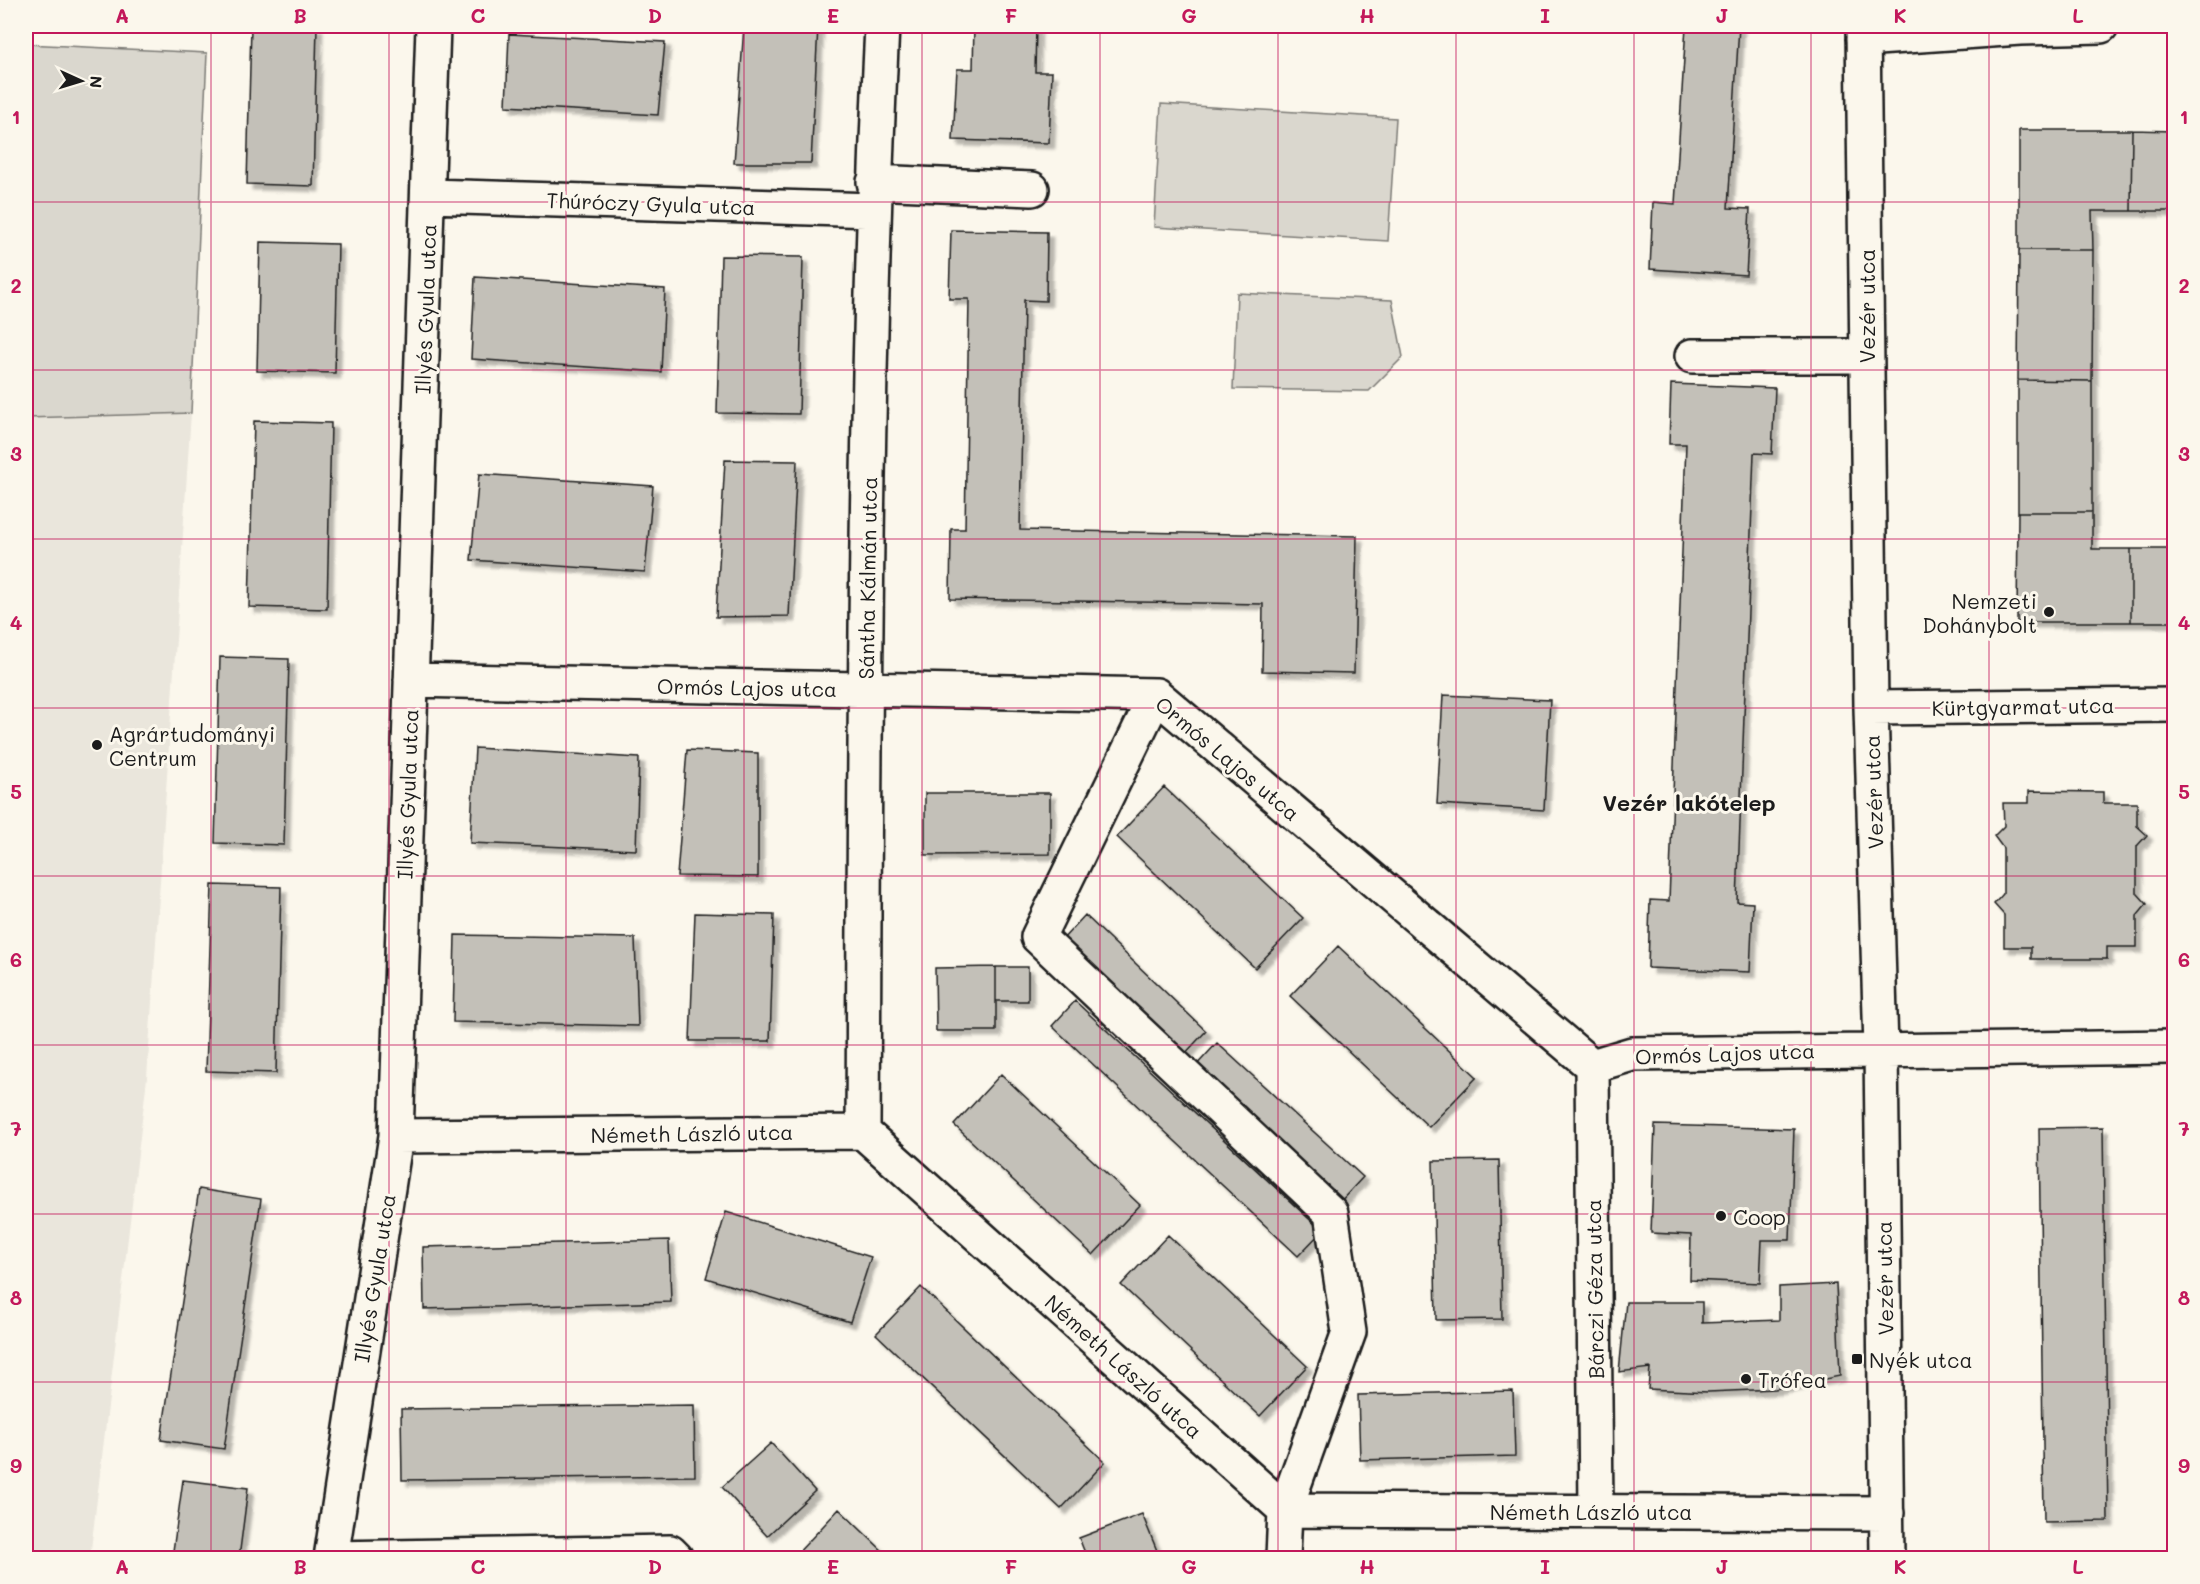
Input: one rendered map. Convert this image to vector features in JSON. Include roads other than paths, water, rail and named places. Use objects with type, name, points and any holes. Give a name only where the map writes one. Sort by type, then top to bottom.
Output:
[{"type":"street","name":"Illyés Gyula utca","points":[[332,1558],[396,1136],[433,26]]},
{"type":"street","name":"Sántha Kálmán utca","points":[[863,1132],[865,690],[873,196],[882,26]]},
{"type":"street","points":[[1863,32],[2101,26]]},
{"type":"street","name":"Vezér utca","points":[[1863,32],[1871,708],[1881,1049],[1887,1558]]},
{"type":"street","name":"Thúróczy Gyula utca","points":[[429,196],[873,196],[1032,189]]},
{"type":"street","points":[[1692,356],[1866,356]]},
{"type":"street","name":"Ormós Lajos utca","points":[[411,681],[1156,695],[1592,1066],[1632,1054],[1881,1049]]},
{"type":"street","points":[[1156,695],[1038,937],[1331,1213],[1349,1332],[1285,1510],[1283,1558]]},
{"type":"street","name":"Kürtgyarmat utca","points":[[1871,708],[2175,705]]},
{"type":"street","points":[[1881,1049],[2175,1047]]},
{"type":"street","name":"Bárczi Géza utca","points":[[1592,1066],[1596,1511]]},
{"type":"street","name":"Németh László utca","points":[[396,1136],[863,1132],[1285,1510],[1887,1513]]},
{"type":"street","points":[[332,1558],[670,1552],[676,1558]]},
{"type":"place","name":"Nemzeti Dohánybolt","points":[[2049,612]]},
{"type":"place","name":"Agrártudományi Centrum","points":[[97,745]]},
{"type":"place","name":"Coop","points":[[1721,1216]]},
{"type":"place","name":"Nyék utca","points":[[1857,1359]]},
{"type":"place","name":"Trófea","points":[[1746,1379]]},
{"type":"district","name":"Vezér lakótelep","points":[[1689,802]]}]
